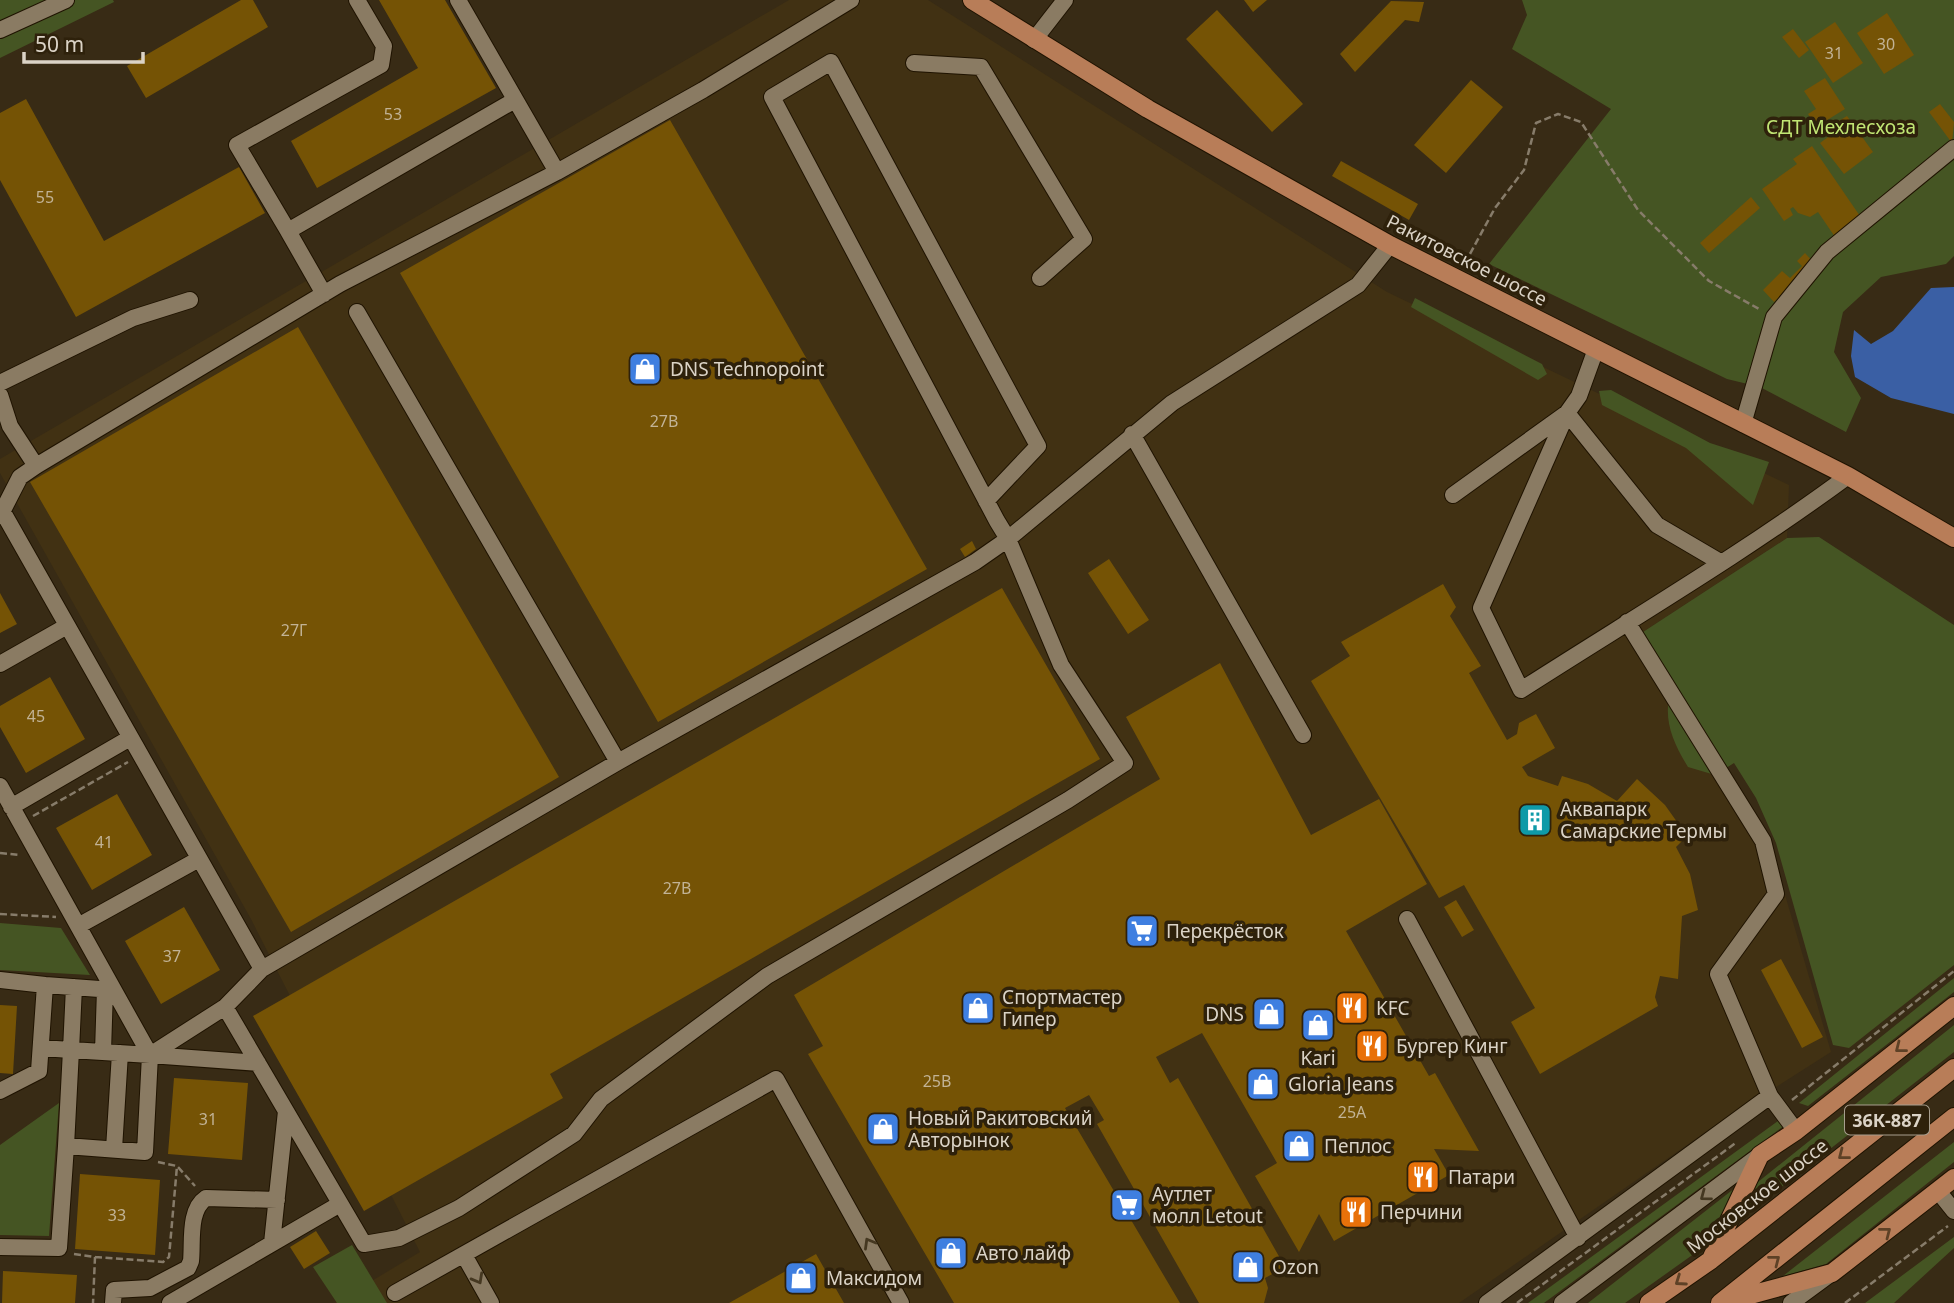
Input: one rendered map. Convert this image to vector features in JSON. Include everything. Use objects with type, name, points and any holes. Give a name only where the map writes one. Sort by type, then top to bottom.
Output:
[{"type":"main road","name":"Ракитовское шоссе","points":[[972,0],[1148,109],[1390,245],[1848,476],[1954,538]]},
{"type":"main road","points":[[1711,1260],[1760,1155],[1796,1131],[1954,1006]]},
{"type":"main road","name":"Московское шоссе","points":[[1649,1303],[1711,1260],[1954,1068]]},
{"type":"main road","name":"36К-887","points":[[1720,1303],[1954,1117]]},
{"type":"main road","points":[[1720,1303],[1832,1273],[1954,1178]]},
{"type":"street","points":[[0,30],[66,0]]},
{"type":"street","points":[[324,293],[237,145],[381,65],[384,46],[357,0]]},
{"type":"street","points":[[458,0],[557,172]]},
{"type":"street","points":[[262,970],[2,515],[20,477],[324,293],[557,172],[703,90],[851,0]]},
{"type":"street","points":[[1034,40],[1065,0]]},
{"type":"street","points":[[225,1007],[364,1244],[398,1238],[459,1208],[574,1134],[601,1099],[767,976],[1068,800],[1125,762],[1061,665],[1009,539],[986,501],[772,97],[831,62],[1038,446],[986,501]]},
{"type":"street","points":[[914,64],[981,67],[1084,239],[1040,278]]},
{"type":"street","points":[[288,231],[516,100]]},
{"type":"street","points":[[1743,424],[1774,317],[1827,251],[1954,148]]},
{"type":"street","points":[[150,1055],[225,1007],[262,970],[618,762],[975,562],[1009,539],[1172,403],[1358,285],[1390,245]]},
{"type":"street","points":[[0,383],[134,318],[190,300]]},
{"type":"street","points":[[357,312],[618,762]]},
{"type":"street","points":[[1596,349],[1579,396],[1567,413],[1481,608],[1521,690],[1848,476]]},
{"type":"street","points":[[0,395],[10,426],[36,467]]},
{"type":"street","points":[[1453,495],[1567,413]]},
{"type":"street","points":[[1567,413],[1657,525],[1720,562]]},
{"type":"street","points":[[1132,434],[1303,735]]},
{"type":"street","points":[[1627,622],[1763,841],[1776,894],[1718,974],[1770,1096],[1796,1131]]},
{"type":"street","points":[[0,664],[67,626]]},
{"type":"street","points":[[12,807],[130,738]]},
{"type":"street","points":[[0,786],[78,926],[109,989],[150,1055],[145,1152],[66,1146]]},
{"type":"street","points":[[78,926],[199,859]]},
{"type":"street","points":[[1407,919],[1578,1238]]},
{"type":"street","points":[[0,980],[109,989]]},
{"type":"street","points":[[0,1091],[39,1071],[45,985]]},
{"type":"street","points":[[0,1247],[59,1248],[74,987]]},
{"type":"street","points":[[103,1052],[109,989]]},
{"type":"street","points":[[41,1048],[258,1063]]},
{"type":"street","points":[[114,1149],[120,1053]]},
{"type":"street","points":[[396,1293],[776,1079],[901,1303]]},
{"type":"street","points":[[1487,1303],[1770,1096]]},
{"type":"street","points":[[272,1243],[286,1111]]},
{"type":"street","points":[[1562,1303],[1760,1155]]},
{"type":"street","points":[[1938,1191],[1954,1211]]},
{"type":"street","points":[[113,1303],[114,1290],[150,1288],[188,1268],[191,1261],[195,1211],[199,1202],[206,1198],[277,1200]]},
{"type":"street","points":[[170,1303],[340,1204]]},
{"type":"street","points":[[464,1255],[491,1303]]},
{"type":"street","points":[[188,1268],[199,1286]]},
{"type":"street","points":[[1791,1303],[1832,1273]]},
{"type":"path","points":[[1456,279],[1495,208],[1524,170],[1536,123],[1558,114],[1581,122],[1638,210],[1709,281],[1774,317]]},
{"type":"path","points":[[20,823],[140,755]]},
{"type":"path","points":[[0,853],[27,856]]},
{"type":"path","points":[[0,914],[63,917]]},
{"type":"path","points":[[145,1152],[154,1161],[177,1166],[206,1198]]},
{"type":"path","points":[[59,1248],[64,1253],[163,1262],[169,1256],[177,1166]]},
{"type":"path","points":[[1845,1303],[1954,1222]]},
{"type":"path","points":[[93,1303],[95,1257]]},
{"type":"shaded area","points":[[789,0],[928,0],[1387,292],[1789,485],[1787,538],[1643,632],[1672,685],[1767,833],[1831,1052],[1710,1129],[1459,1303],[335,1303],[420,1252],[251,919],[0,473],[0,459]]},
{"type":"green space","points":[[0,0],[113,0],[114,2],[0,58]]},
{"type":"green space","name":"СДТ Мехлесхоза","points":[[1522,0],[1954,0],[1954,256],[1946,264],[1881,277],[1843,312],[1834,352],[1861,398],[1846,432],[1760,387],[1727,379],[1489,264],[1611,109],[1512,49],[1527,15]]},
{"type":"green space","points":[[1415,298],[1542,364],[1547,374],[1538,380],[1411,307]]},
{"type":"green space","points":[[1611,390],[1710,443],[1769,462],[1753,505],[1686,448],[1602,405],[1599,391]]},
{"type":"green space","points":[[1819,537],[1954,625],[1954,965],[1849,1048],[1833,1045],[1776,843],[1756,798],[1734,763],[1715,775],[1688,767],[1677,747],[1668,718],[1672,685],[1643,632],[1787,538]]},
{"type":"green space","points":[[0,923],[61,928],[90,975],[0,970]]},
{"type":"green space","points":[[1954,978],[1954,992],[1808,1106],[1799,1103]]},
{"type":"green space","points":[[1954,1025],[1954,1052],[1733,1225],[1748,1190]]},
{"type":"green space","points":[[59,1103],[49,1236],[0,1235],[0,1145]]},
{"type":"green space","points":[[1782,1118],[1789,1122],[1544,1303],[1528,1303]]},
{"type":"green space","points":[[1954,1142],[1954,1162],[1826,1264],[1783,1276]]},
{"type":"green space","points":[[1740,1184],[1705,1246],[1625,1303],[1588,1303]]},
{"type":"green space","points":[[1954,1237],[1954,1248],[1894,1303],[1865,1303]]},
{"type":"green space","points":[[352,1245],[387,1303],[337,1303],[313,1267]]},
{"type":"water","points":[[1954,287],[1954,414],[1891,398],[1855,377],[1851,356],[1854,330],[1871,344],[1893,331],[1931,288]]},
{"type":"building","points":[[241,0],[253,0],[268,27],[146,98],[127,66]]},
{"type":"building","points":[[379,0],[445,0],[496,88],[317,188],[291,141],[418,68]]},
{"type":"building","points":[[1244,0],[1267,0],[1253,12]]},
{"type":"building","points":[[1391,1],[1424,2],[1419,22],[1405,20],[1355,72],[1340,54]]},
{"type":"building","points":[[1217,10],[1303,104],[1272,132],[1186,39]]},
{"type":"building","points":[[1887,13],[1914,55],[1884,74],[1857,33]]},
{"type":"building","points":[[1835,22],[1863,63],[1833,83],[1805,42]]},
{"type":"building","points":[[1793,29],[1809,50],[1799,58],[1782,37]]},
{"type":"building","points":[[1825,78],[1845,109],[1824,122],[1828,127],[1820,132],[1808,114],[1816,109],[1804,91]]},
{"type":"building","points":[[1471,80],[1503,107],[1446,173],[1414,145]]},
{"type":"building","points":[[26,99],[104,241],[239,167],[265,213],[76,317],[0,180],[0,113]]},
{"type":"building","points":[[1940,104],[1954,122],[1952,143],[1929,112]]},
{"type":"building","points":[[1847,116],[1873,152],[1844,174],[1820,143],[1843,126],[1839,121]]},
{"type":"building","points":[[670,120],[927,569],[658,722],[400,273]]},
{"type":"building","points":[[1812,146],[1862,219],[1835,237],[1818,212],[1810,217],[1798,213],[1793,207],[1790,209],[1793,215],[1784,221],[1762,189],[1797,164],[1793,159]]},
{"type":"building","points":[[1341,161],[1418,204],[1409,220],[1332,176]]},
{"type":"building","points":[[1751,197],[1760,208],[1709,253],[1700,243]]},
{"type":"building","points":[[1805,253],[1814,263],[1774,302],[1763,290],[1782,271],[1790,278],[1802,266],[1797,261]]},
{"type":"building","points":[[298,327],[559,777],[291,932],[30,482]]},
{"type":"building","points":[[972,541],[976,549],[965,557],[960,549]]},
{"type":"building","points":[[1109,559],[1149,620],[1128,634],[1088,573]]},
{"type":"building","name":"Аквапарк Самарские Термы","points":[[1443,584],[1456,607],[1450,616],[1481,666],[1469,673],[1507,740],[1517,734],[1519,723],[1536,714],[1555,748],[1522,767],[1528,776],[1558,786],[1562,776],[1588,784],[1617,801],[1637,779],[1665,805],[1687,836],[1676,847],[1690,874],[1698,910],[1682,916],[1678,979],[1660,976],[1655,997],[1658,1006],[1540,1074],[1511,1022],[1535,1008],[1464,885],[1439,898],[1311,681],[1350,656],[1341,642]]},
{"type":"building","points":[[1002,588],[1100,759],[550,1074],[563,1098],[364,1211],[253,1016]]},
{"type":"building","points":[[0,593],[17,624],[0,633]]},
{"type":"building","points":[[1220,663],[1311,835],[1379,799],[1427,884],[1346,931],[1429,1076],[1435,1073],[1479,1151],[1434,1149],[1449,1175],[1334,1241],[1319,1214],[1299,1252],[1255,1176],[1277,1163],[1202,1033],[1156,1057],[1170,1083],[1178,1078],[1285,1267],[1265,1278],[1268,1288],[1264,1303],[1199,1303],[1097,1124],[1104,1120],[1089,1095],[1065,1108],[1180,1303],[954,1303],[808,1054],[823,1046],[794,995],[1160,779],[1126,717]]},
{"type":"building","points":[[50,677],[85,739],[26,773],[0,727],[0,706]]},
{"type":"building","points":[[117,794],[152,855],[92,890],[56,828]]},
{"type":"building","points":[[1456,900],[1474,930],[1462,937],[1444,907]]},
{"type":"building","points":[[184,907],[220,970],[161,1004],[125,941]]},
{"type":"building","points":[[1781,959],[1823,1037],[1802,1048],[1761,970]]},
{"type":"building","points":[[0,1005],[17,1006],[13,1074],[0,1073]]},
{"type":"building","points":[[174,1078],[248,1083],[242,1160],[168,1154]]},
{"type":"building","points":[[80,1174],[160,1180],[155,1255],[75,1249]]},
{"type":"building","points":[[316,1231],[330,1253],[304,1269],[290,1247]]},
{"type":"building","name":"Максидом","points":[[816,1254],[844,1303],[729,1303]]},
{"type":"building","points":[[3,1271],[77,1275],[75,1303],[2,1303]]},
{"type":"place","name":"DNS Technopoint","points":[[645,369]]},
{"type":"place","name":"Аквапарк Самарские Термы","points":[[1535,820]]},
{"type":"place","name":"Перекрёсток","points":[[1142,931]]},
{"type":"place","name":"Спортмастер Гипер","points":[[978,1008]]},
{"type":"place","name":"KFC","points":[[1352,1008]]},
{"type":"place","name":"DNS","points":[[1269,1014]]},
{"type":"place","name":"Kari","points":[[1318,1025]]},
{"type":"place","name":"Бургер Кинг","points":[[1372,1046]]},
{"type":"place","name":"Gloria Jeans","points":[[1263,1084]]},
{"type":"place","name":"Новый Ракитовский Авторынок","points":[[883,1129]]},
{"type":"place","name":"Пеплос","points":[[1299,1146]]},
{"type":"place","name":"Патари","points":[[1423,1177]]},
{"type":"place","name":"Аутлет молл Letout","points":[[1127,1205]]},
{"type":"place","name":"Перчини","points":[[1356,1212]]},
{"type":"place","name":"Авто лайф","points":[[951,1253]]},
{"type":"place","name":"Ozon","points":[[1248,1267]]},
{"type":"place","name":"Максидом","points":[[801,1278]]}]
